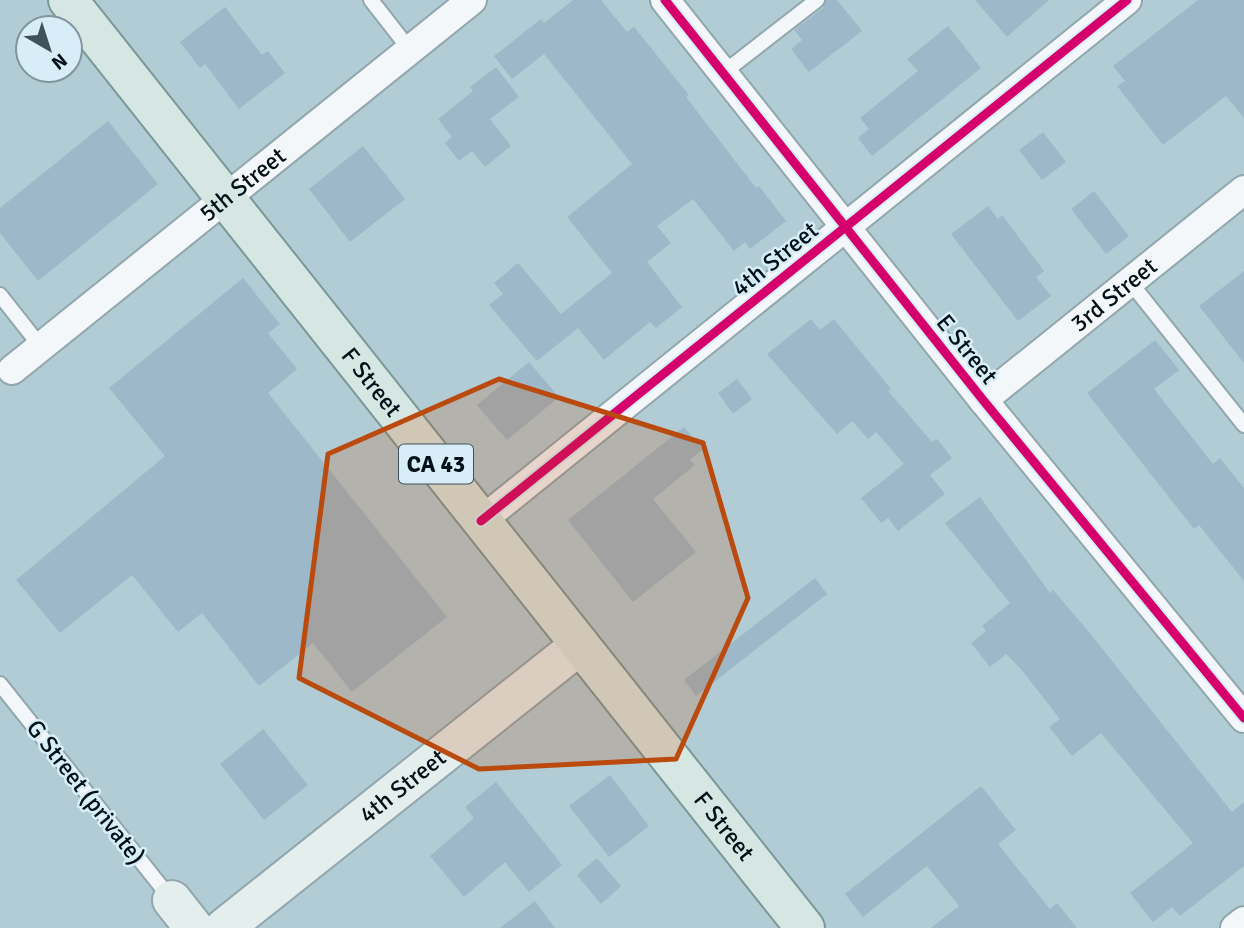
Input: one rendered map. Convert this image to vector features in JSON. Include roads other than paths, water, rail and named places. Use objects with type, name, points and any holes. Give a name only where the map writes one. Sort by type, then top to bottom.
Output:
[{"type":"main road","name":"F Street","points":[[68,0],[805,928]]},
{"type":"street","name":"5th Street","points":[[12,370],[472,0]]},
{"type":"street","name":"E Street","points":[[665,0],[984,400],[1244,718]]},
{"type":"street","name":"4th Street","points":[[481,521],[1127,0]]},
{"type":"street","name":"3rd Street","points":[[984,400],[1244,190]]},
{"type":"street","name":"4th Street","points":[[223,928],[580,645]]},
{"type":"street","points":[[1236,928],[1244,921]]},
{"type":"lane","points":[[371,0],[410,50]]},
{"type":"lane","points":[[723,73],[817,0]]},
{"type":"lane","points":[[1129,282],[1244,425]]},
{"type":"lane","points":[[0,295],[41,347]]},
{"type":"lane","name":"G Street (private)","points":[[0,684],[183,914]]}]
